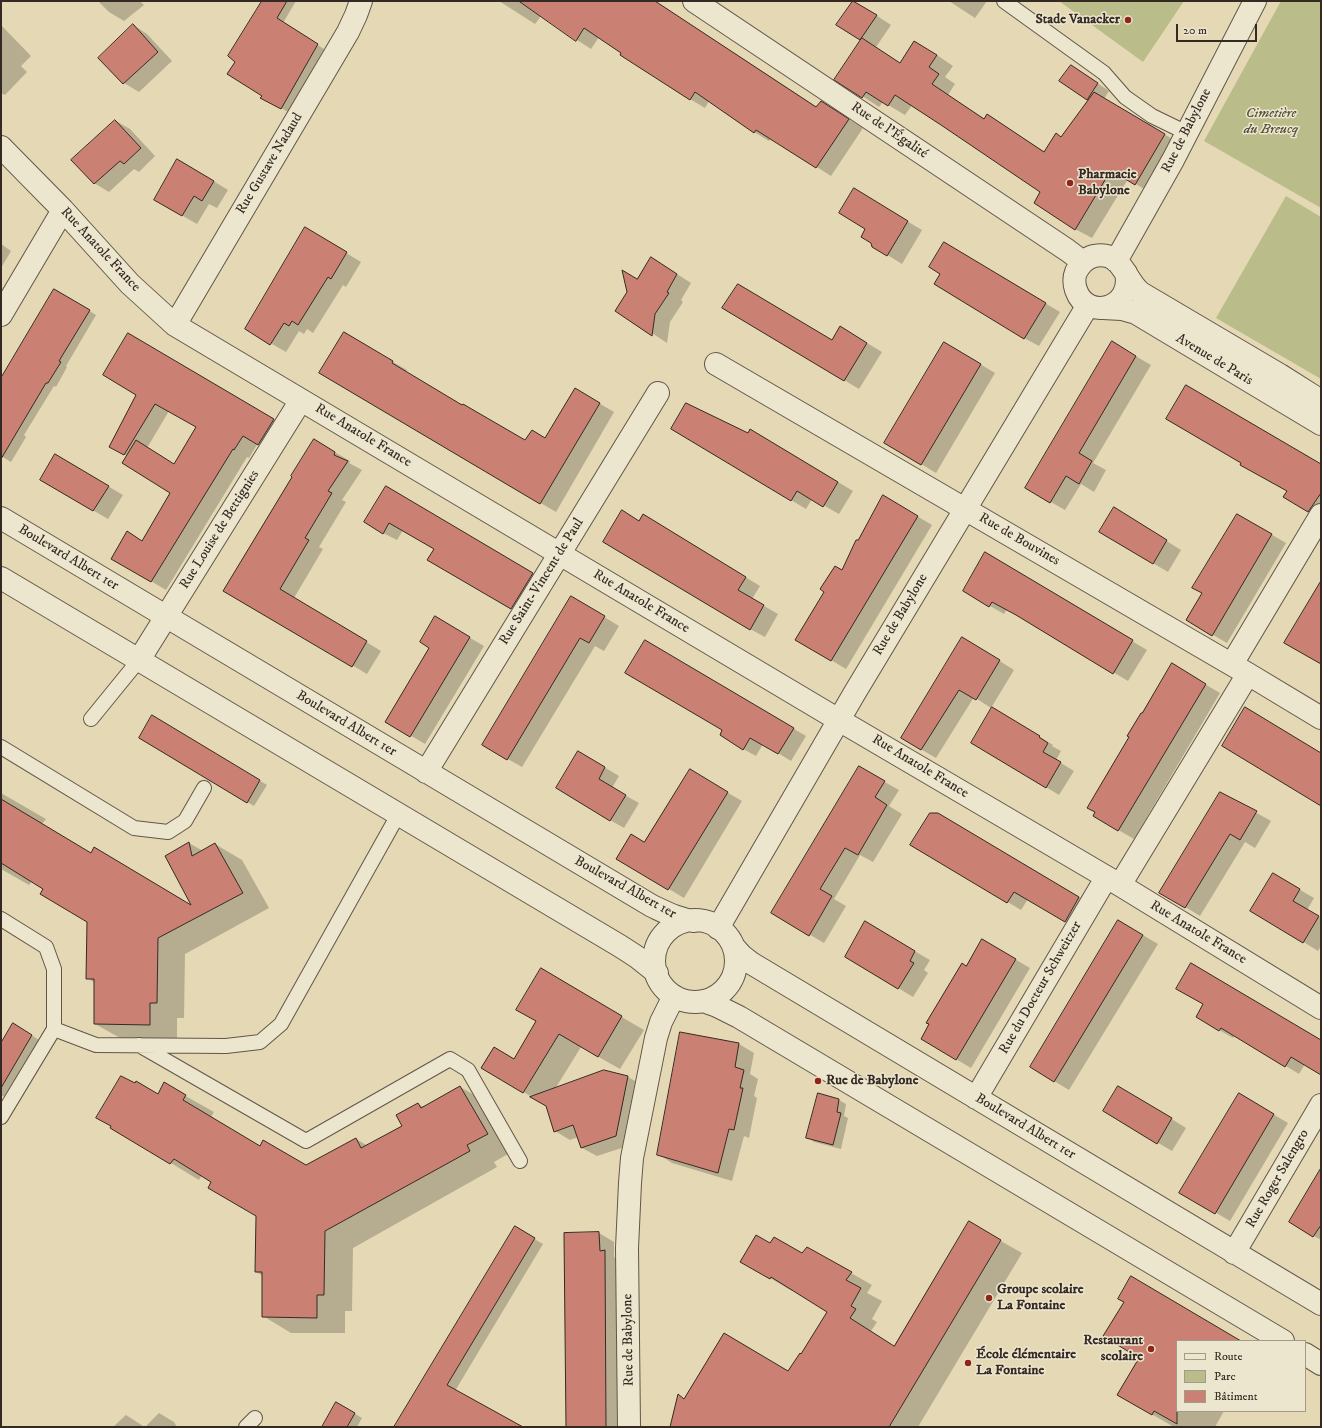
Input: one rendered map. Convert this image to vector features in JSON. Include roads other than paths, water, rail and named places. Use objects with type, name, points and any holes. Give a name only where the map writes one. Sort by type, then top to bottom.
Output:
[{"type":"street","name":"Rue Gustave Nadaud","points":[[175,324],[348,32],[361,1]]},
{"type":"street","name":"Rue de l'Égalité","points":[[694,1],[1083,262]]},
{"type":"street","name":"Rue de Babylone","points":[[1121,267],[1187,132],[1255,1]]},
{"type":"street","name":"Rue Anatole France","points":[[1,146],[63,210],[130,284],[175,324],[839,720],[1113,881],[1321,1008]]},
{"type":"street","points":[[1,314],[63,210]]},
{"type":"street","points":[[1101,255],[1109,257],[1121,267],[1127,285],[1122,296],[1114,304],[1095,306],[1079,297],[1075,287],[1075,275],[1083,262],[1101,255]]},
{"type":"street","name":"Avenue de Paris","points":[[1121,267],[1134,288],[1141,293],[1280,375],[1321,401]]},
{"type":"street","name":"Rue de Babylone","points":[[718,928],[839,720],[966,508],[1095,306]]},
{"type":"street","name":"Avenue de Paris","points":[[1095,306],[1122,309],[1136,313],[1321,424]]},
{"type":"street","name":"Rue de Bouvines","points":[[716,364],[966,508],[1321,718]]},
{"type":"street","name":"Rue Saint-Vincent de Paul","points":[[426,772],[658,393]]},
{"type":"street","name":"Rue Louise de Bettignies","points":[[139,660],[165,616],[301,400]]},
{"type":"street","name":"Rue du Docteur Schweitzer","points":[[976,1098],[1113,881],[1240,669],[1321,515]]},
{"type":"street","name":"Boulevard Albert 1er","points":[[1,518],[652,906],[680,919],[694,921]]},
{"type":"street","points":[[1,578],[637,956],[657,973]]},
{"type":"street","points":[[703,1001],[720,994],[727,987],[732,979],[736,964],[736,955],[727,936],[718,928],[707,922],[694,921],[679,924],[662,938],[656,952],[655,963],[657,973],[665,988],[674,996],[686,1001],[703,1001],[739,1017],[1281,1340]]},
{"type":"street","name":"Boulevard Albert 1er","points":[[733,946],[751,963],[1321,1304]]},
{"type":"street","name":"Rue de Babylone","points":[[629,1427],[627,1248],[632,1158],[656,1038],[661,1022],[674,996]]},
{"type":"street","name":"Rue Roger Salengro","points":[[1234,1253],[1321,1105]]},
{"type":"street","points":[[1306,1355],[1321,1364]]},
{"type":"lane","points":[[1004,1],[1104,73],[1125,97],[1152,116],[1187,132]]},
{"type":"lane","points":[[91,719],[139,660]]},
{"type":"lane","points":[[1,747],[134,828],[168,832],[184,821],[204,788]]},
{"type":"lane","points":[[54,1029],[96,1045],[226,1046],[260,1042],[281,1024],[398,814]]},
{"type":"lane","points":[[1,919],[46,947],[54,969],[54,1029],[1,1117]]},
{"type":"lane","points":[[139,1045],[306,1141],[450,1059],[468,1070],[520,1161]]},
{"type":"place","name":"Stade Vanacker","points":[[1128,20]]},
{"type":"place","name":"Pharmacie Babylone","points":[[1070,183]]},
{"type":"place","name":"Rue de Babylone","points":[[818,1081]]},
{"type":"place","name":"Groupe scolaire La Fontaine","points":[[989,1298]]},
{"type":"place","name":"Restaurant scolaire","points":[[1151,1349]]},
{"type":"place","name":"École élémentaire La Fontaine","points":[[968,1363]]},
{"type":"park label","name":"Cimetière du Breucq","points":[[1271,122]]}]
